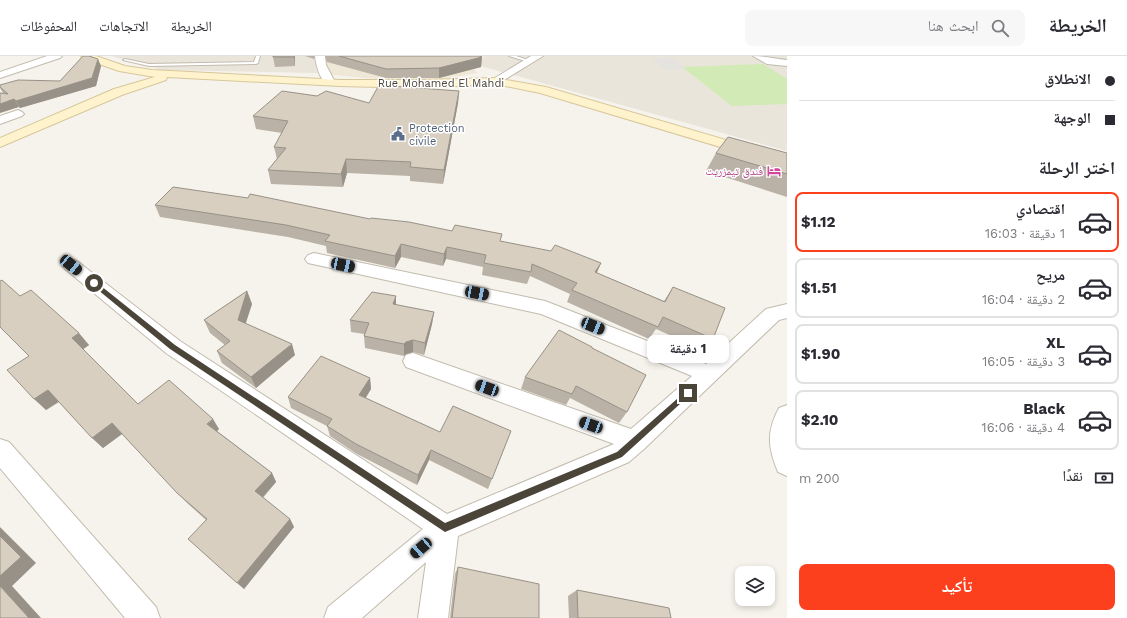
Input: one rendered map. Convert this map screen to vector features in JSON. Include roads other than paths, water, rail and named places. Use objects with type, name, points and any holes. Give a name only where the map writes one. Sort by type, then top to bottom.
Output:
[{"type":"main road","name":"Rue Mohamed El Mahdi","points":[[86,56],[108,65],[127,65],[176,75],[330,82],[421,84],[495,81],[542,90],[787,163]]},
{"type":"main road","points":[[99,56],[108,65]]},
{"type":"main road","points":[[118,92],[129,84],[134,78],[127,65]]},
{"type":"main road","points":[[0,143],[118,92],[150,81],[176,75]]},
{"type":"street","points":[[0,75],[57,56]]},
{"type":"street","points":[[320,56],[320,65],[330,82]]},
{"type":"street","points":[[758,56],[770,62],[787,63]]},
{"type":"street","points":[[495,81],[534,58]]},
{"type":"street","points":[[0,120],[18,114]]},
{"type":"street","points":[[314,259],[545,308],[709,374]]},
{"type":"street","points":[[71,265],[173,347],[445,528]]},
{"type":"street","points":[[339,618],[445,528],[620,454],[636,441],[773,314],[787,311]]},
{"type":"street","points":[[413,361],[636,441]]},
{"type":"street","points":[[787,415],[781,430],[781,448],[787,464]]},
{"type":"street","points":[[0,450],[145,618]]},
{"type":"street","points":[[433,618],[445,528]]},
{"type":"lane","points":[[127,65],[136,56]]},
{"type":"lane","points":[[127,65],[256,63],[258,56]]},
{"type":"lane","points":[[511,56],[534,58]]},
{"type":"place","name":"Protection civile","points":[[398,134]]},
{"type":"place","name":"فندق تيمزريت","points":[[774,171]]}]
